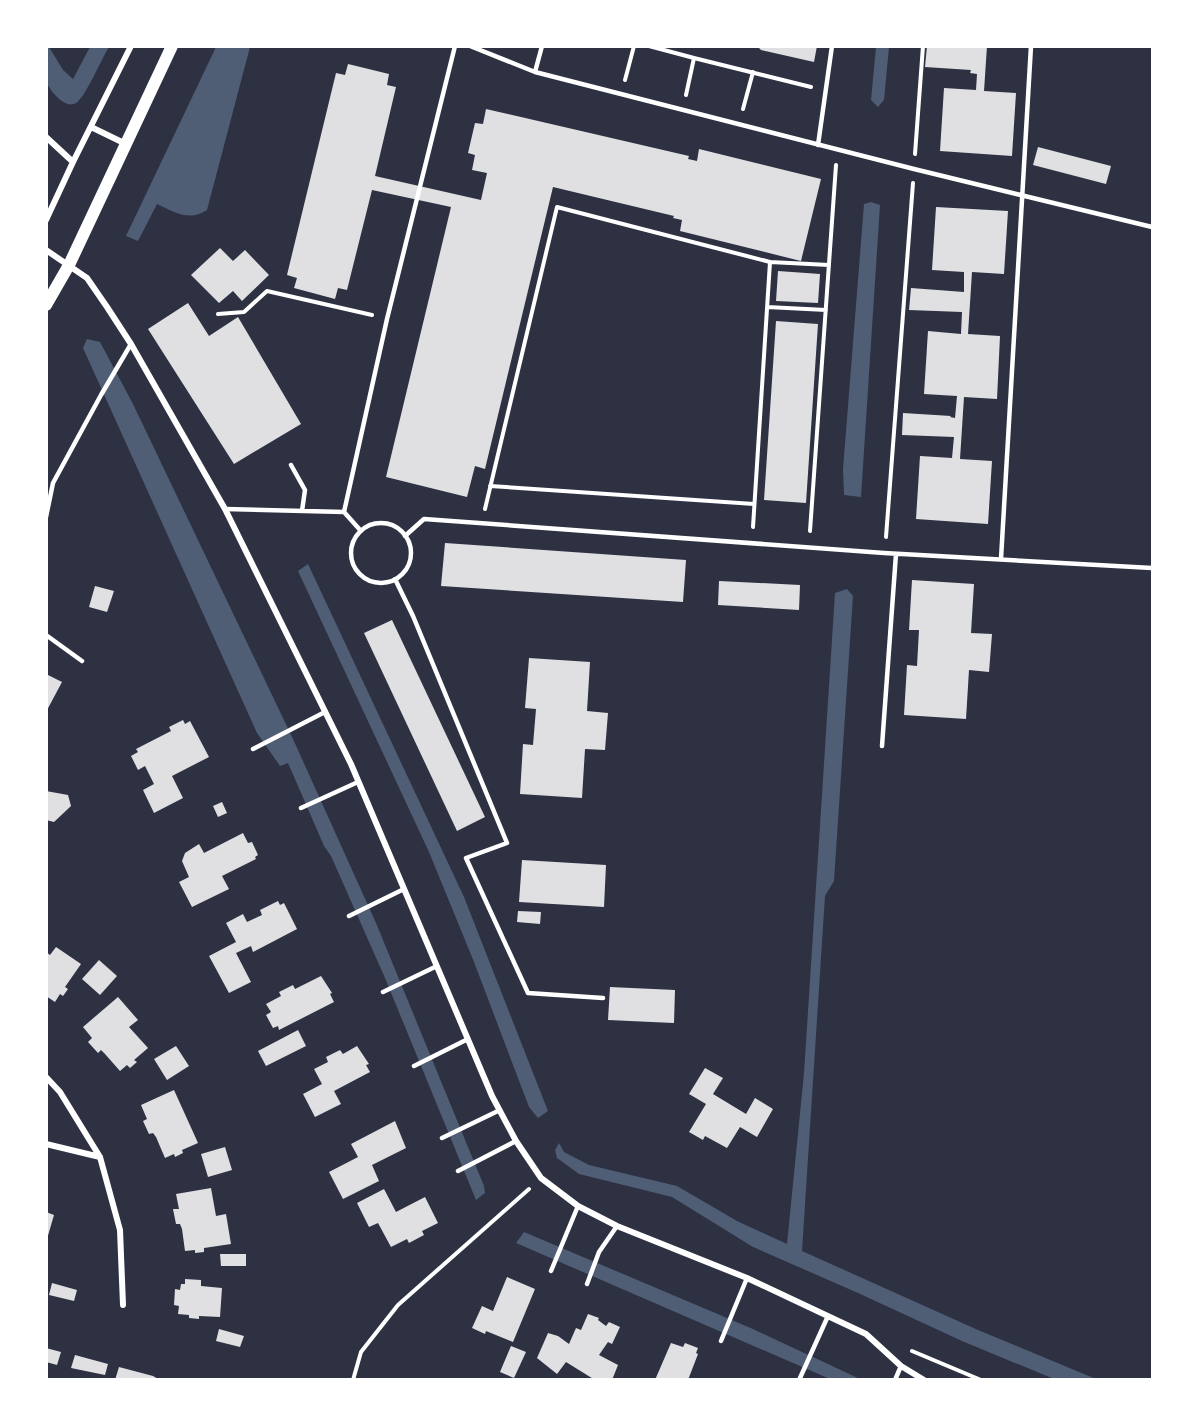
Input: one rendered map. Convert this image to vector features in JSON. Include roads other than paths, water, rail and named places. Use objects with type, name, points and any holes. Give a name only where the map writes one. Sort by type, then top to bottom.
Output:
[{"type":"main road","points":[[46,305],[69,265],[172,46]]},
{"type":"street","points":[[46,220],[131,46]]},
{"type":"street","points":[[91,127],[126,144]]},
{"type":"street","points":[[46,137],[73,162]]},
{"type":"street","points":[[46,250],[87,278],[131,344],[225,509],[358,782],[500,1110],[516,1141],[541,1178],[578,1206],[617,1226],[747,1278],[866,1334],[901,1366],[924,1380]]},
{"type":"street","points":[[46,1077],[60,1092],[100,1157],[120,1230],[123,1305]]},
{"type":"street","points":[[46,1144],[100,1157]]},
{"type":"lane","points":[[344,512],[387,319],[455,46]]},
{"type":"lane","points":[[470,46],[535,72],[621,95],[1152,227]]},
{"type":"lane","points":[[535,72],[542,46]]},
{"type":"lane","points":[[818,145],[832,46]]},
{"type":"lane","points":[[1000,559],[1030,46]]},
{"type":"lane","points":[[46,517],[53,483],[100,395],[131,344]]},
{"type":"lane","points":[[291,465],[305,490],[302,511]]},
{"type":"lane","points":[[225,509],[344,512],[361,531]]},
{"type":"lane","points":[[405,536],[424,519],[896,554],[1152,568]]},
{"type":"lane","points":[[389,524],[405,536],[410,545],[411,555],[403,573],[395,579],[377,582],[360,574],[354,566],[352,548],[361,531],[369,525],[389,524]]},
{"type":"lane","points":[[882,746],[896,554]]},
{"type":"lane","points":[[395,579],[507,843],[466,858],[528,993],[603,998]]},
{"type":"lane","points":[[46,635],[82,661]]},
{"type":"lane","points":[[253,749],[325,712]]},
{"type":"lane","points":[[302,808],[358,782]]},
{"type":"lane","points":[[349,916],[404,889]]},
{"type":"lane","points":[[383,992],[437,966]]},
{"type":"lane","points":[[414,1066],[468,1039]]},
{"type":"lane","points":[[442,1138],[500,1110]]},
{"type":"lane","points":[[458,1171],[516,1141]]},
{"type":"lane","points":[[551,1271],[578,1206]]},
{"type":"lane","points":[[587,1284],[599,1252],[617,1226]]},
{"type":"lane","points":[[721,1341],[747,1278]]},
{"type":"lane","points":[[800,1378],[811,1349],[828,1316]]},
{"type":"lane","points":[[895,1380],[901,1366]]},
{"type":"water","points":[[46,47],[49,47],[63,70],[73,79],[90,47],[109,47],[89,86],[76,103],[67,104],[62,101],[47,84]]},
{"type":"water","points":[[216,47],[250,47],[207,210],[200,214],[188,215],[176,213],[157,204],[138,241],[126,236]]},
{"type":"water","points":[[876,47],[889,47],[884,100],[878,107],[871,100]]},
{"type":"water","points":[[871,202],[880,205],[861,497],[844,495],[843,469],[864,204]]},
{"type":"water","points":[[87,339],[100,342],[133,404],[293,739],[376,923],[484,1186],[485,1193],[476,1200],[385,978],[331,856],[324,846],[288,763],[280,766],[257,733],[83,348]]},
{"type":"water","points":[[308,564],[464,897],[548,1111],[538,1118],[529,1107],[429,852],[298,571]]},
{"type":"water","points":[[847,589],[853,596],[834,881],[825,896],[802,1251],[978,1330],[1096,1379],[1054,1379],[962,1341],[753,1247],[672,1197],[579,1174],[557,1158],[555,1150],[559,1143],[564,1152],[589,1165],[677,1186],[737,1221],[787,1244],[804,1073],[835,593]]},
{"type":"water","points":[[524,1232],[753,1329],[860,1379],[830,1379],[516,1243]]}]
